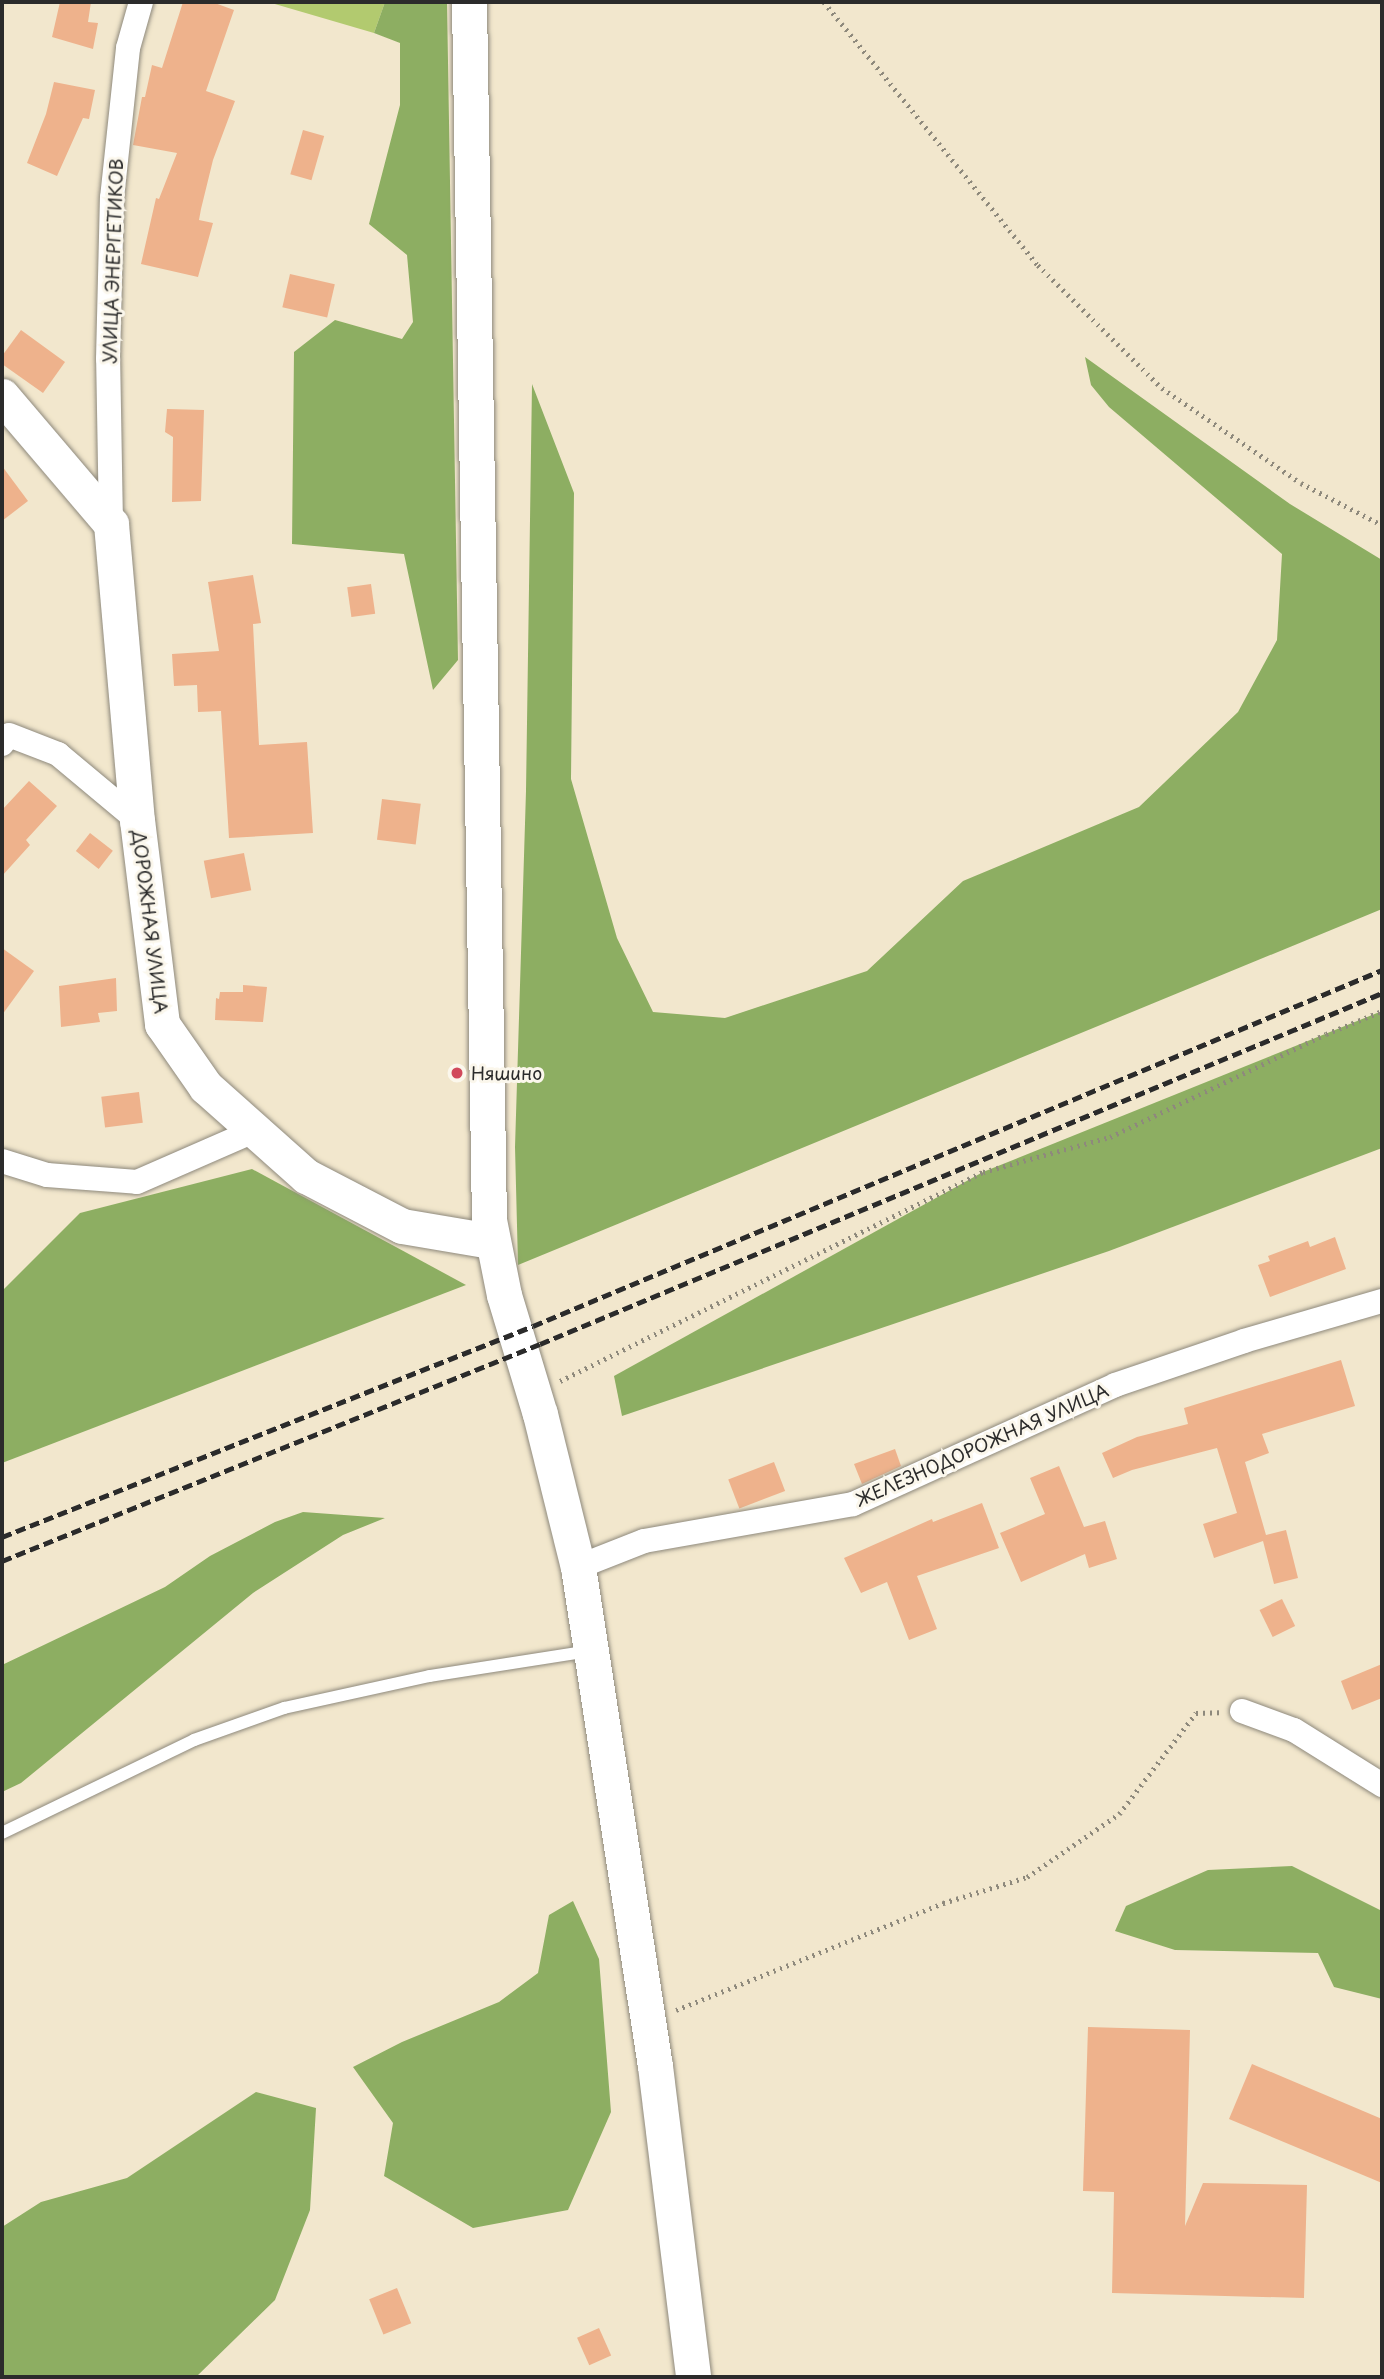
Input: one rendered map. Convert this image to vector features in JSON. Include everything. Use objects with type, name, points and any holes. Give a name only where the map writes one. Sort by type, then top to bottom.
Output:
[{"type":"street","name":"УЛИЦА ЭНЕРГЕТИКОВ","points":[[111,524],[107,359],[112,198],[128,48],[141,2]]},
{"type":"street","points":[[469,2],[487,1201],[491,1241],[504,1295],[534,1394],[578,1567],[655,2066],[694,2377]]},
{"type":"street","points":[[2,396],[111,524]]},
{"type":"street","name":"ДОРОЖНАЯ УЛИЦА","points":[[111,524],[137,820],[162,1024],[206,1087],[306,1176],[402,1226],[491,1241]]},
{"type":"street","points":[[2,744],[9,735],[58,754],[137,820]]},
{"type":"street","points":[[2,1161],[47,1175],[137,1182],[254,1131]]},
{"type":"street","name":"ЖЕЛЕЗНОДОРОЖНАЯ УЛИЦА","points":[[578,1567],[644,1541],[853,1504],[1124,1382],[1244,1341],[1382,1301]]},
{"type":"street","points":[[1242,1710],[1294,1730],[1382,1785]]},
{"type":"lane","points":[[2,1833],[194,1740],[284,1708],[430,1676],[592,1650]]},
{"type":"path","points":[[824,2],[999,220],[1076,305],[1136,364],[1162,388],[1249,450],[1301,483],[1382,525]]},
{"type":"path","points":[[534,1394],[983,1172],[1110,1137],[1326,1034],[1382,1011]]},
{"type":"path","points":[[673,2019],[677,2007],[724,1992],[943,1903],[1027,1877],[1119,1814],[1196,1713],[1242,1710]]},
{"type":"green space","points":[[268,2],[385,2],[374,33]]},
{"type":"green space","points":[[385,2],[447,2],[458,660],[433,690],[404,554],[292,544],[294,352],[335,320],[402,339],[413,322],[407,255],[369,224],[400,105],[400,43],[374,33]]},
{"type":"green space","points":[[1085,357],[1290,504],[1382,560],[1382,909],[518,1265],[515,1147],[526,791],[532,384],[574,493],[571,779],[617,938],[653,1012],[725,1018],[867,971],[963,881],[1139,807],[1238,712],[1277,640],[1282,554],[1109,407],[1091,385]]},
{"type":"green space","points":[[1382,1011],[1382,1148],[1109,1251],[622,1416],[614,1376],[983,1172]]},
{"type":"green space","points":[[252,1169],[466,1285],[2,1463],[2,1291],[80,1213]]},
{"type":"green space","points":[[303,1512],[385,1518],[343,1535],[253,1593],[21,1783],[2,1792],[2,1665],[165,1587],[210,1556],[275,1522]]},
{"type":"green space","points":[[1292,1866],[1382,1911],[1382,1999],[1334,1987],[1318,1953],[1175,1950],[1115,1931],[1126,1906],[1208,1870]]},
{"type":"green space","points":[[573,1901],[599,1959],[611,2112],[568,2210],[473,2228],[384,2176],[393,2123],[353,2067],[402,2042],[499,2002],[538,1973],[549,1915]]},
{"type":"green space","points":[[256,2092],[316,2108],[310,2210],[275,2300],[196,2377],[2,2377],[2,2227],[41,2202],[127,2178]]},
{"type":"building","points":[[60,2],[91,2],[88,22],[98,23],[93,49],[52,37]]},
{"type":"building","points":[[183,2],[212,2],[234,10],[206,91],[235,101],[213,160],[201,209],[199,220],[213,223],[198,277],[141,264],[156,198],[159,199],[177,153],[133,145],[142,97],[145,97],[152,65],[162,68]]},
{"type":"building","points":[[54,82],[95,90],[89,119],[83,118],[57,176],[27,163],[46,114]]},
{"type":"building","points":[[303,130],[324,136],[311,180],[290,174]]},
{"type":"building","points":[[290,274],[335,284],[327,317],[282,307]]},
{"type":"building","points":[[21,330],[65,362],[43,393],[2,364],[2,356]]},
{"type":"building","points":[[167,409],[204,410],[201,501],[172,502],[173,437],[165,432]]},
{"type":"building","points":[[2,466],[28,501],[2,521]]},
{"type":"building","points":[[253,575],[261,623],[253,624],[259,745],[307,742],[313,833],[229,838],[221,711],[198,712],[197,685],[174,686],[172,654],[219,651],[208,582]]},
{"type":"building","points":[[371,584],[375,614],[351,617],[347,587]]},
{"type":"building","points":[[29,781],[57,806],[26,840],[30,845],[2,876],[2,810]]},
{"type":"building","points":[[382,799],[421,804],[416,844],[377,840]]},
{"type":"building","points":[[90,833],[113,851],[99,869],[76,851]]},
{"type":"building","points":[[244,853],[251,890],[211,898],[204,861]]},
{"type":"building","points":[[2,948],[34,971],[2,1015]]},
{"type":"building","points":[[116,978],[117,1011],[98,1013],[100,1022],[61,1027],[59,986]]},
{"type":"building","points":[[243,985],[267,987],[263,1022],[215,1020],[216,998],[219,999],[220,992],[243,992]]},
{"type":"building","points":[[139,1092],[143,1123],[105,1127],[101,1097]]},
{"type":"building","points":[[1335,1237],[1346,1269],[1270,1297],[1258,1265],[1270,1261],[1268,1256],[1308,1241],[1310,1247]]},
{"type":"building","points":[[1341,1360],[1355,1406],[1262,1434],[1269,1453],[1245,1462],[1266,1535],[1286,1530],[1298,1578],[1274,1584],[1263,1541],[1214,1558],[1203,1524],[1237,1513],[1217,1448],[1132,1470],[1113,1478],[1102,1453],[1137,1437],[1188,1424],[1184,1408]]},
{"type":"building","points":[[895,1449],[901,1466],[862,1484],[854,1464]]},
{"type":"building","points":[[774,1462],[785,1491],[739,1509],[728,1480]]},
{"type":"building","points":[[1059,1466],[1084,1527],[1105,1521],[1117,1559],[1089,1568],[1085,1554],[1021,1582],[1000,1533],[1045,1514],[1030,1478]]},
{"type":"building","points":[[982,1503],[999,1548],[917,1576],[937,1629],[909,1640],[887,1582],[861,1593],[844,1558],[932,1519],[933,1522]]},
{"type":"building","points":[[1282,1599],[1295,1626],[1273,1637],[1260,1610]]},
{"type":"building","points":[[1382,1664],[1382,1698],[1352,1710],[1341,1681]]},
{"type":"building","points":[[1088,2027],[1190,2030],[1185,2226],[1203,2183],[1307,2185],[1304,2298],[1112,2293],[1114,2192],[1083,2191]]},
{"type":"building","points":[[1252,2064],[1382,2119],[1382,2183],[1229,2119]]},
{"type":"building","points":[[397,2288],[411,2323],[383,2334],[369,2299]]},
{"type":"building","points":[[599,2328],[611,2355],[589,2365],[577,2338]]},
{"type":"railway","points":[[2,1537],[533,1326],[1382,970]]},
{"type":"railway","points":[[2,1561],[540,1344],[1382,993]]},
{"type":"place","name":"Няшино","points":[[457,1073]]}]
